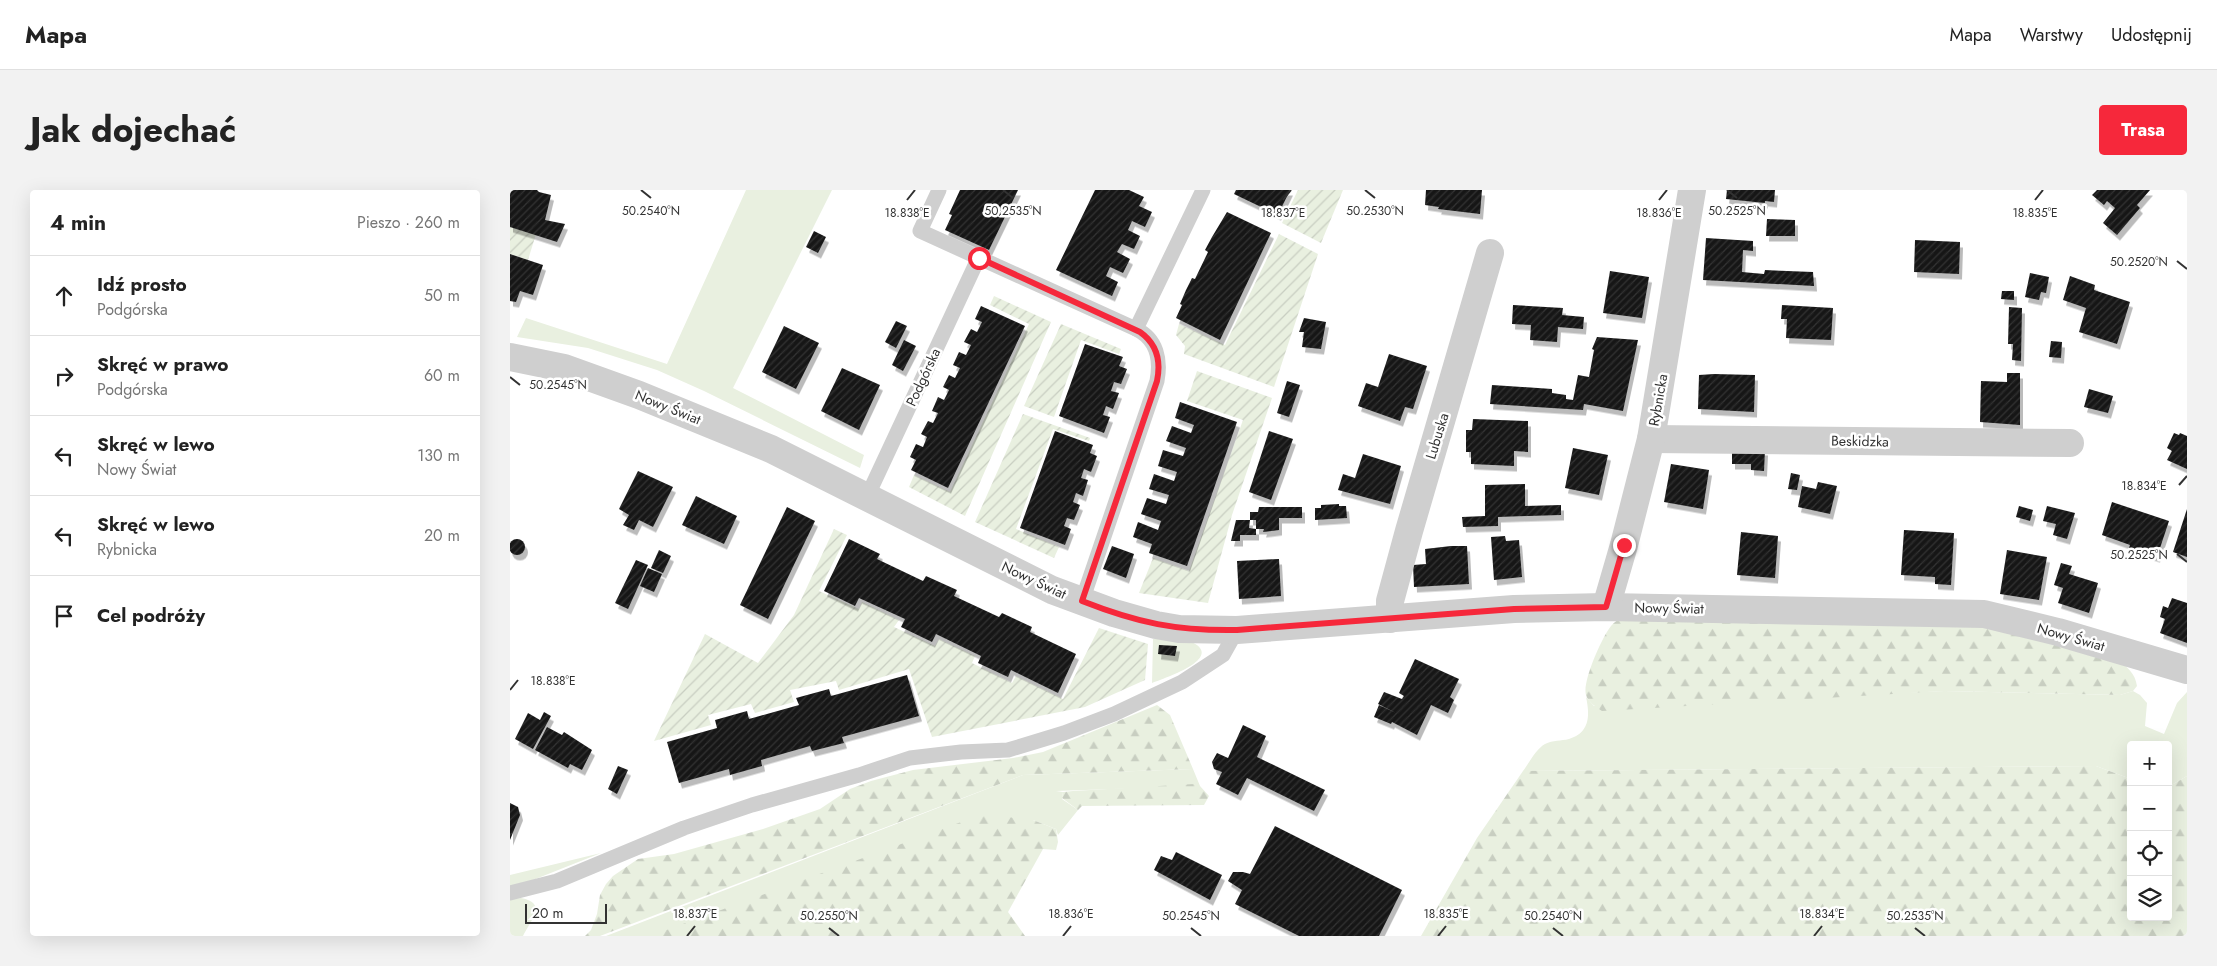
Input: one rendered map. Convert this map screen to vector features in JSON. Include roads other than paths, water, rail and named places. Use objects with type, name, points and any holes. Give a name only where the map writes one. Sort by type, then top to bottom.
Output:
[{"type":"street","name":"Rybnicka","points":[[1606,607],[1651,439],[1692,190]]},
{"type":"street","name":"Lubuska","points":[[1390,619],[1390,601],[1409,531],[1490,253]]},
{"type":"street","name":"Nowy Świat","points":[[510,357],[564,368],[639,395],[771,449],[1052,590],[1114,614],[1156,625],[1209,630],[1237,630],[1514,609],[1606,607],[1984,614],[2058,632],[2187,670]]},
{"type":"street","name":"Beskidzka","points":[[1651,439],[2070,443]]},
{"type":"lane","points":[[939,190],[920,230],[1136,329],[1148,337],[1157,354],[1160,368],[1157,381],[1082,601]]},
{"type":"lane","points":[[1136,329],[1203,190]]},
{"type":"lane","name":"Podgórska","points":[[867,497],[979,258]]},
{"type":"lane","points":[[510,893],[557,881],[684,828],[752,805],[859,775],[910,758],[961,752],[1008,750],[1064,733],[1114,714],[1182,682],[1223,655],[1237,630]]}]
